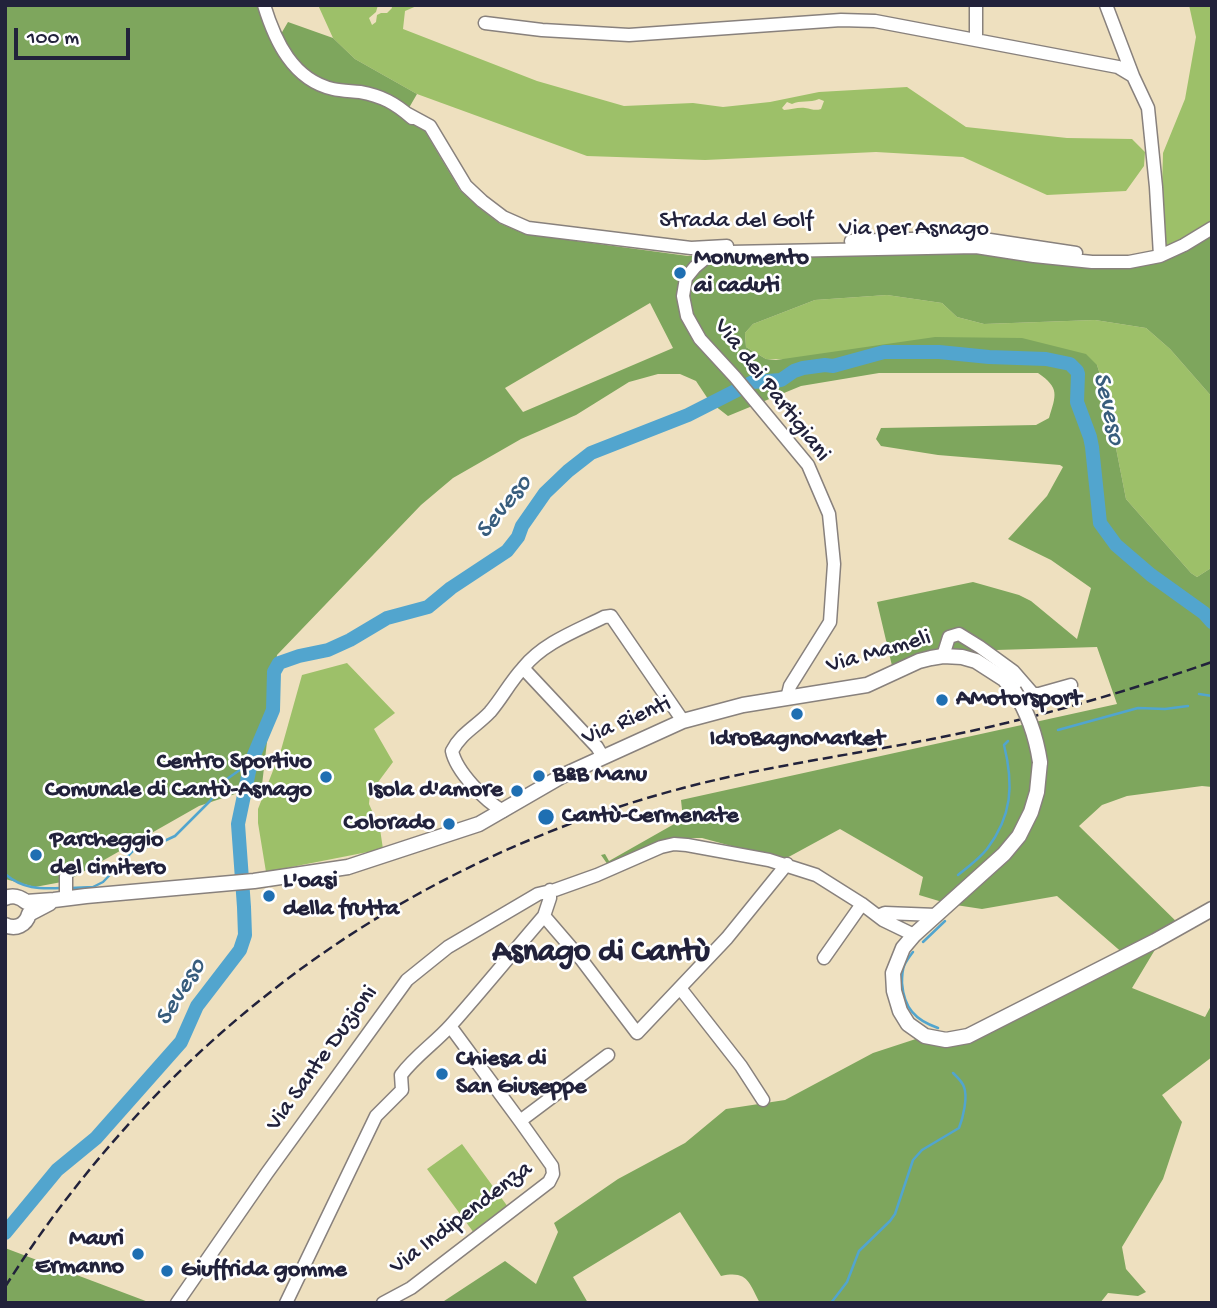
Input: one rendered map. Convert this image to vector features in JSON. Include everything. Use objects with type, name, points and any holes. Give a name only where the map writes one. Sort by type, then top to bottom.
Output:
[{"type":"main road","name":"Via Mameli","points":[[787,698],[867,685],[919,661],[943,656],[976,661],[1004,679],[1014,691],[1031,721],[1037,740],[1040,762],[1037,792],[1031,812],[1019,836],[1004,853],[936,915]]},
{"type":"main road","name":"Via Rienti","points":[[27,908],[64,890],[254,881],[348,867],[480,824],[562,776],[683,721],[743,705],[787,698]]},
{"type":"main road","points":[[5,898],[22,898],[27,908],[27,919],[22,925],[15,928],[6,927]]},
{"type":"main road","points":[[936,915],[903,948],[893,973],[894,991],[900,1011],[908,1024],[925,1036],[946,1040],[968,1036],[1212,909]]},
{"type":"street","name":"Strada del Golf","points":[[264,5],[277,40],[291,64],[308,78],[332,89],[362,92],[389,100],[423,128],[460,190],[499,223],[525,234],[688,256],[695,267]]},
{"type":"street","points":[[976,5],[976,39]]},
{"type":"street","points":[[1106,5],[1148,108],[1159,252]]},
{"type":"street","points":[[485,23],[629,36],[841,20],[875,21],[1118,66],[1133,76]]},
{"type":"street","name":"Strada del Golf","points":[[406,113],[430,126],[467,186],[482,201],[503,217],[528,228],[691,248],[970,237],[1077,253],[1159,252]]},
{"type":"street","name":"Via per Asnago","points":[[695,267],[708,256],[730,252],[976,247],[1092,262],[1129,262],[1184,245],[1212,228]]},
{"type":"street","name":"Via dei Partigiani","points":[[695,267],[686,278],[683,296],[687,316],[700,339],[808,465],[830,521],[834,564],[830,622],[790,686],[787,698]]},
{"type":"street","points":[[503,811],[484,797],[457,765],[452,751],[457,741],[489,712],[531,658],[604,617],[611,616],[683,721]]},
{"type":"street","points":[[943,656],[950,637],[959,634],[1013,671],[1033,694],[1071,685]]},
{"type":"street","points":[[523,668],[597,747],[603,757]]},
{"type":"street","name":"Via Sante Duzioni","points":[[177,1303],[407,980],[448,947],[538,894],[597,875],[674,844],[787,864],[816,874],[880,918]]},
{"type":"street","points":[[544,916],[581,959],[637,1033],[727,938],[787,864]]},
{"type":"street","points":[[286,1303],[376,1116],[402,1090],[401,1075],[410,1062],[450,1027],[544,916],[550,890]]},
{"type":"street","points":[[824,958],[862,904]]},
{"type":"street","points":[[880,918],[885,913],[936,915]]},
{"type":"street","points":[[880,918],[914,935]]},
{"type":"street","points":[[880,918],[903,948]]},
{"type":"street","points":[[680,988],[741,1066],[763,1100]]},
{"type":"street","name":"Via Indipendenza","points":[[383,1303],[411,1288],[552,1179],[554,1171],[450,1027]]},
{"type":"street","points":[[520,1121],[608,1055]]},
{"type":"green space","points":[[5,5],[264,5],[278,39],[288,22],[333,38],[355,59],[417,94],[406,113],[423,128],[460,190],[499,223],[525,234],[688,256],[730,252],[976,247],[1129,262],[1212,228],[1212,397],[1170,349],[1146,328],[1095,320],[984,324],[957,317],[942,303],[887,295],[815,300],[753,324],[745,333],[746,347],[766,359],[776,360],[935,337],[1022,338],[1086,354],[1097,365],[1104,387],[1126,499],[1191,573],[1197,577],[1212,569],[1212,787],[1127,796],[1102,805],[1079,826],[1185,930],[1156,948],[1132,988],[1205,1017],[1212,1004],[1212,1057],[1162,1095],[1182,1122],[1163,1179],[1122,1247],[1126,1269],[1146,1292],[1138,1296],[1108,1293],[1100,1303],[760,1303],[750,1284],[742,1277],[721,1276],[680,1212],[573,1277],[588,1303],[441,1303],[505,1261],[536,1284],[558,1232],[554,1223],[618,1179],[685,1143],[726,1109],[785,1100],[873,1053],[925,1036],[946,1040],[1125,955],[1057,896],[982,909],[949,904],[919,895],[923,877],[840,829],[783,860],[702,838],[675,838],[608,865],[601,855],[605,854],[609,861],[683,819],[681,800],[1117,704],[1097,647],[996,650],[893,670],[877,602],[973,582],[1031,601],[1077,639],[1091,588],[1051,560],[1008,539],[1047,496],[1063,467],[938,455],[881,446],[876,439],[881,428],[1036,425],[1049,418],[1054,398],[1050,383],[1038,373],[879,373],[801,386],[728,416],[710,402],[696,381],[680,374],[658,374],[629,382],[576,415],[521,439],[453,478],[421,505],[277,655],[262,785],[199,806],[67,881],[35,887],[5,879]],"holes":[[[650,303],[673,348],[523,412],[505,388]]]},
{"type":"green space","points":[[318,5],[378,5],[376,12],[369,18],[372,25],[376,22],[377,15],[387,13],[392,8],[391,5],[419,5],[405,11],[403,29],[537,81],[624,106],[693,103],[723,107],[770,102],[819,92],[907,87],[966,127],[1067,138],[1132,139],[1145,152],[1144,166],[1126,191],[1047,195],[963,157],[876,152],[705,160],[587,156],[417,94],[355,59],[333,38]],"holes":[[[819,99],[824,101],[819,110],[782,108],[787,102],[792,104]]]},
{"type":"green space","points":[[1189,5],[1212,5],[1212,228],[1160,256],[1163,153],[1185,99],[1196,37]]},
{"type":"green space","points":[[887,295],[942,303],[957,317],[984,324],[1095,320],[1146,328],[1170,349],[1212,397],[1212,569],[1197,577],[1191,573],[1126,499],[1104,387],[1097,365],[766,359],[746,347],[745,333],[753,324],[815,300]]},
{"type":"green space","name":"Centro Sportivo Comunale di Cantù-Asnago","points":[[347,663],[395,713],[374,729],[393,762],[370,793],[369,804],[380,829],[383,849],[266,872],[258,809],[281,750],[302,675]]},
{"type":"green space","points":[[462,1144],[508,1207],[474,1233],[427,1169]]},
{"type":"green space","points":[[5,1248],[151,1303],[5,1303]]},
{"type":"waterway","name":"Seveso","points":[[5,1233],[57,1170],[96,1138],[181,1042],[197,1006],[240,950],[245,935],[238,824],[251,762],[273,710],[274,672],[279,663],[328,650],[387,618],[428,607],[451,588],[507,551],[545,493],[591,453],[688,415],[753,382],[781,380],[803,368],[833,366],[884,352],[939,352],[1046,359],[1070,364],[1078,374],[1077,402],[1092,447],[1100,523],[1116,545],[1212,622]]},
{"type":"waterway","points":[[1199,694],[1212,696]]},
{"type":"waterway","points":[[1058,730],[1138,708],[1188,706]]},
{"type":"waterway","points":[[958,875],[984,853],[1002,824],[1010,787],[1004,745],[1008,741]]},
{"type":"waterway","points":[[71,888],[93,887],[103,882],[133,851],[175,836],[210,801],[227,779],[251,762]]},
{"type":"waterway","points":[[5,874],[18,883],[32,887],[61,888]]},
{"type":"waterway","points":[[923,942],[945,921]]},
{"type":"waterway","points":[[913,952],[902,972],[905,999],[917,1017],[938,1028]]},
{"type":"waterway","points":[[831,1303],[847,1282],[859,1251],[895,1214],[913,1160],[922,1150],[959,1128],[965,1108],[965,1091],[953,1073]]},
{"type":"railway","points":[[5,1287],[68,1197],[138,1115],[214,1039],[296,972],[385,913],[479,863],[579,821],[683,788],[981,729],[1114,694],[1212,662]]},
{"type":"place","name":"Monumento ai caduti","points":[[680,273]]},
{"type":"place","name":"AMotorsport","points":[[942,700]]},
{"type":"place","name":"IdroBagnoMarket","points":[[797,714]]},
{"type":"place","name":"B&B Manu","points":[[539,776]]},
{"type":"place","name":"Centro Sportivo Comunale di Cantù-Asnago","points":[[326,777]]},
{"type":"place","name":"Isola d'amore","points":[[517,791]]},
{"type":"place","name":"Cantù-Cermenate","points":[[546,817]]},
{"type":"place","name":"Colorado","points":[[449,824]]},
{"type":"place","name":"Parcheggio del cimitero","points":[[36,855]]},
{"type":"place","name":"L'oasi della frutta","points":[[269,896]]},
{"type":"place","name":"Chiesa di San Giuseppe","points":[[442,1074]]},
{"type":"place","name":"Mauri Ermanno","points":[[138,1254]]},
{"type":"place","name":"Giuffrida gomme","points":[[167,1271]]},
{"type":"district","name":"Asnago di Cantù","points":[[601,954]]}]
